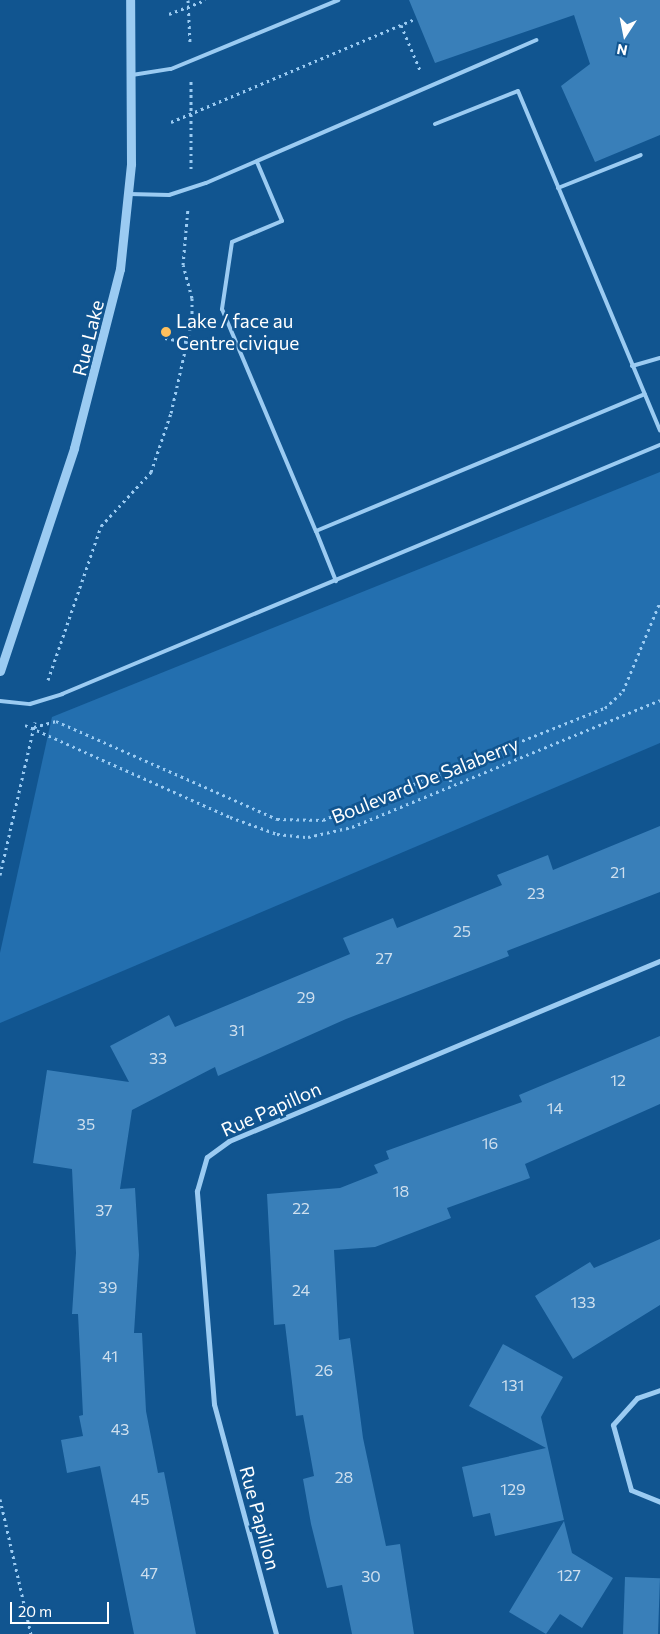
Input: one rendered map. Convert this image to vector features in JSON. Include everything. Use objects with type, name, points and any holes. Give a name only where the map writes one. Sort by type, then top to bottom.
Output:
[{"type":"street","name":"Rue Lake","points":[[0,671],[92,387],[120,269],[129,194],[132,75],[130,0]]},
{"type":"street","name":"Rue Papillon","points":[[276,1634],[214,1404],[198,1191],[207,1158],[229,1141],[660,961]]},
{"type":"street","points":[[660,1390],[637,1398],[613,1425],[631,1490],[660,1502]]},
{"type":"lane","points":[[132,75],[171,70],[338,0]]},
{"type":"lane","points":[[129,194],[169,195],[257,162],[536,40]]},
{"type":"lane","points":[[435,124],[518,91],[660,430]]},
{"type":"lane","points":[[558,188],[641,155]]},
{"type":"lane","points":[[257,162],[282,221],[232,242],[222,309],[336,581]]},
{"type":"lane","points":[[632,366],[660,358]]},
{"type":"lane","points":[[316,531],[644,394]]},
{"type":"lane","points":[[0,701],[41,702],[660,445]]},
{"type":"path","points":[[188,0],[190,26]]},
{"type":"path","points":[[169,14],[205,0]]},
{"type":"path","points":[[171,122],[413,20]]},
{"type":"path","points":[[401,25],[420,72]]},
{"type":"path","points":[[191,166],[192,92]]},
{"type":"path","points":[[49,675],[101,526],[155,464],[188,343],[193,308],[183,264],[188,213]]},
{"type":"path","points":[[165,338],[220,348]]},
{"type":"path","points":[[0,874],[34,727],[56,721],[244,808],[298,822],[342,816],[605,708],[623,691],[660,602]]},
{"type":"path","name":"Boulevard De Salaberry","points":[[25,724],[277,834],[308,837],[334,832],[660,700]]},
{"type":"path","points":[[448,773],[452,785]]},
{"type":"path","points":[[0,1499],[31,1634]]},
{"type":"shaded area","points":[[660,472],[660,743],[0,1023],[0,953],[52,717]]},
{"type":"building","points":[[409,0],[660,0],[660,135],[595,162],[561,86],[590,64],[574,15],[435,63]]},
{"type":"building","points":[[660,826],[660,892],[507,951],[509,956],[346,1019],[218,1076],[215,1067],[132,1110],[120,1189],[135,1188],[139,1255],[134,1333],[142,1333],[146,1411],[158,1473],[164,1472],[196,1634],[134,1634],[100,1466],[67,1473],[61,1440],[83,1436],[79,1416],[83,1415],[78,1314],[72,1314],[76,1253],[72,1169],[33,1163],[47,1070],[129,1082],[110,1046],[169,1015],[175,1027],[350,954],[343,938],[393,918],[397,928],[502,885],[497,875],[548,855],[553,870]]},
{"type":"building","points":[[660,1036],[660,1104],[525,1164],[530,1178],[447,1208],[451,1218],[375,1247],[334,1250],[339,1340],[350,1338],[363,1438],[386,1546],[400,1544],[414,1634],[352,1634],[342,1585],[327,1588],[311,1524],[303,1479],[314,1476],[303,1415],[296,1416],[285,1324],[274,1325],[267,1194],[340,1188],[378,1173],[374,1165],[389,1159],[386,1151],[522,1102],[519,1095]]},
{"type":"building","points":[[660,1239],[660,1305],[573,1359],[535,1296],[590,1262],[594,1268]]},
{"type":"building","points":[[503,1344],[563,1377],[541,1417],[564,1520],[495,1536],[490,1513],[473,1517],[462,1467],[546,1448],[469,1406]]},
{"type":"building","points":[[564,1521],[572,1553],[613,1578],[582,1628],[560,1614],[546,1634],[509,1612]]},
{"type":"building","points":[[625,1577],[660,1578],[658,1634],[623,1634]]},
{"type":"place","name":"Lake / face au Centre civique","points":[[166,332]]}]
